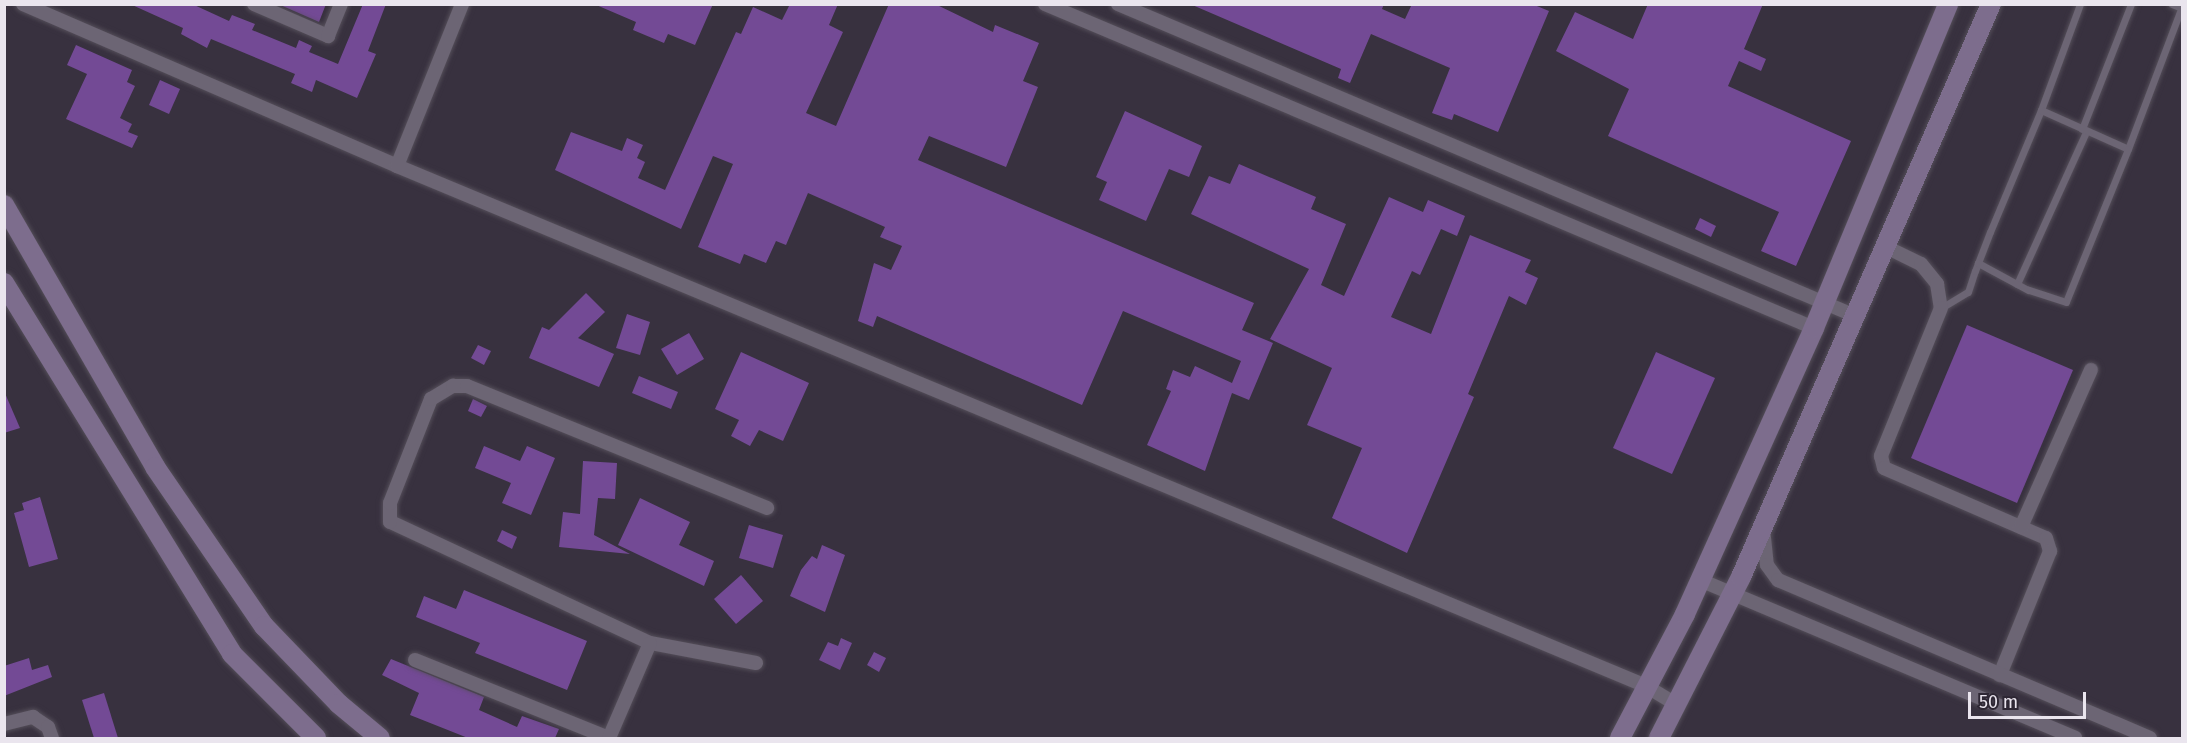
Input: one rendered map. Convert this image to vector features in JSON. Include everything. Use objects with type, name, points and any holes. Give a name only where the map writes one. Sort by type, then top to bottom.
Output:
[{"type":"street","points":[[23,4],[398,166],[1646,686],[1676,704]]},
{"type":"street","points":[[254,4],[328,36],[341,4]]},
{"type":"street","points":[[398,166],[462,4]]},
{"type":"street","points":[[1045,4],[1814,328]]},
{"type":"street","points":[[1118,4],[1858,317]]},
{"type":"street","points":[[1620,738],[1700,580],[1826,302],[1948,4]]},
{"type":"street","points":[[1659,738],[1733,593],[1858,317],[1991,4]]},
{"type":"street","points":[[4,205],[154,467],[264,626],[339,704],[380,738]]},
{"type":"street","points":[[1886,247],[1921,264],[1937,284],[1941,308],[1881,456],[1884,468],[2046,538],[2049,551],[2000,675]]},
{"type":"street","points":[[4,283],[232,654],[316,738]]},
{"type":"street","points":[[2021,527],[2091,370]]},
{"type":"street","points":[[756,663],[650,643],[390,522],[390,503],[431,399],[453,386],[467,386],[767,508]]},
{"type":"street","points":[[1763,527],[1767,565],[1778,580],[2150,738]]},
{"type":"street","points":[[1700,580],[2075,738]]},
{"type":"street","points":[[415,660],[609,738],[650,643]]},
{"type":"street","points":[[4,724],[33,717],[48,727],[52,738]]},
{"type":"lane","points":[[1941,308],[1968,292],[2041,110],[2080,4]]},
{"type":"lane","points":[[2017,284],[2084,130],[2131,4]]},
{"type":"lane","points":[[1978,263],[2057,303],[2071,296],[2182,8],[2172,4]]},
{"type":"lane","points":[[2041,110],[2128,149]]},
{"type":"building","points":[[130,4],[192,4],[229,21],[232,15],[255,24],[252,30],[296,48],[299,40],[312,46],[309,52],[338,64],[363,4],[386,4],[368,51],[376,54],[357,98],[316,80],[312,92],[291,83],[295,74],[211,39],[207,48],[181,34],[183,28]]},
{"type":"building","points":[[278,4],[326,4],[319,22]]},
{"type":"building","points":[[594,4],[713,4],[695,45],[668,34],[664,43],[633,30],[636,22]]},
{"type":"building","points":[[790,4],[838,4],[829,25],[843,32],[806,113],[836,126],[889,4],[935,4],[993,32],[995,25],[1039,43],[1023,81],[1038,87],[1006,167],[929,136],[918,160],[1254,303],[1242,330],[1273,343],[1249,400],[1232,393],[1205,471],[1147,445],[1171,391],[1166,389],[1173,370],[1190,377],[1195,366],[1232,383],[1241,361],[1123,311],[1082,405],[877,316],[873,327],[858,321],[874,263],[891,270],[902,246],[880,237],[885,227],[808,193],[786,245],[776,241],[766,263],[744,254],[740,264],[698,247],[733,164],[713,156],[681,229],[555,170],[571,132],[622,151],[627,138],[643,145],[637,158],[645,162],[638,178],[665,190],[736,32],[741,34],[753,7],[782,20]]},
{"type":"building","points":[[1190,4],[1384,4],[1382,9],[1405,19],[1412,4],[1532,4],[1549,11],[1498,132],[1454,114],[1452,120],[1432,113],[1450,68],[1371,34],[1350,83],[1338,78],[1341,69]]},
{"type":"building","points":[[1648,4],[1763,4],[1744,49],[1766,59],[1761,71],[1739,61],[1728,86],[1851,141],[1796,266],[1761,251],[1779,212],[1608,136],[1629,89],[1556,51],[1575,12],[1633,39]]},
{"type":"building","points":[[76,45],[132,70],[127,82],[135,86],[120,118],[132,124],[128,132],[138,136],[132,148],[66,119],[87,74],[67,65]]},
{"type":"building","points":[[160,80],[180,89],[169,114],[149,105]]},
{"type":"building","points":[[1125,111],[1202,146],[1189,177],[1169,169],[1146,221],[1099,200],[1107,182],[1096,177]]},
{"type":"building","points":[[1239,164],[1316,197],[1311,209],[1346,224],[1321,285],[1344,296],[1389,197],[1423,212],[1428,200],[1465,216],[1457,236],[1441,229],[1420,275],[1412,271],[1391,317],[1431,334],[1470,235],[1531,260],[1525,272],[1538,278],[1526,305],[1509,296],[1468,394],[1474,397],[1407,553],[1332,518],[1362,448],[1307,425],[1332,368],[1270,339],[1309,269],[1191,214],[1209,176],[1230,184]]},
{"type":"building","points":[[1700,218],[1716,226],[1711,237],[1695,229]]},
{"type":"building","points":[[586,293],[605,312],[578,338],[614,354],[599,387],[529,358],[542,327],[549,330]]},
{"type":"building","points":[[627,314],[650,322],[640,355],[616,348]]},
{"type":"building","points":[[1967,325],[2073,370],[2017,503],[1911,458]]},
{"type":"building","points":[[689,333],[704,359],[677,375],[661,349]]},
{"type":"building","points":[[478,345],[491,351],[484,365],[471,358]]},
{"type":"building","points":[[741,352],[809,383],[783,441],[759,430],[750,446],[731,436],[739,420],[715,409]]},
{"type":"building","points":[[1656,352],[1715,378],[1672,474],[1613,448]]},
{"type":"building","points":[[639,376],[678,392],[671,409],[632,393]]},
{"type":"building","points":[[4,391],[20,428],[4,433]]},
{"type":"building","points":[[473,399],[487,406],[481,417],[468,411]]},
{"type":"building","points":[[484,446],[520,461],[527,446],[555,458],[531,515],[502,503],[511,483],[475,468]]},
{"type":"building","points":[[583,461],[617,463],[615,499],[598,498],[594,535],[630,554],[559,547],[563,512],[580,514]]},
{"type":"building","points":[[40,497],[58,559],[29,567],[14,513],[24,510],[22,503]]},
{"type":"building","points":[[640,498],[690,522],[679,545],[714,561],[704,586],[618,545]]},
{"type":"building","points":[[749,525],[783,535],[773,568],[739,558]]},
{"type":"building","points":[[502,530],[517,537],[512,549],[497,541]]},
{"type":"building","points":[[822,545],[845,555],[825,612],[790,596],[801,570],[812,556],[817,559]]},
{"type":"building","points":[[741,575],[763,601],[736,624],[714,599]]},
{"type":"building","points":[[464,590],[587,641],[567,690],[475,653],[480,643],[416,617],[424,596],[456,609]]},
{"type":"building","points":[[841,638],[852,643],[840,670],[819,660],[828,642],[838,646]]},
{"type":"building","points":[[874,652],[886,658],[879,672],[867,665]]},
{"type":"building","points":[[29,658],[32,670],[48,665],[52,677],[4,696],[4,666]]},
{"type":"building","points":[[391,659],[484,697],[479,710],[517,727],[522,716],[559,729],[555,738],[468,738],[410,715],[419,693],[382,675]]},
{"type":"building","points":[[104,693],[118,738],[94,738],[82,700]]}]
